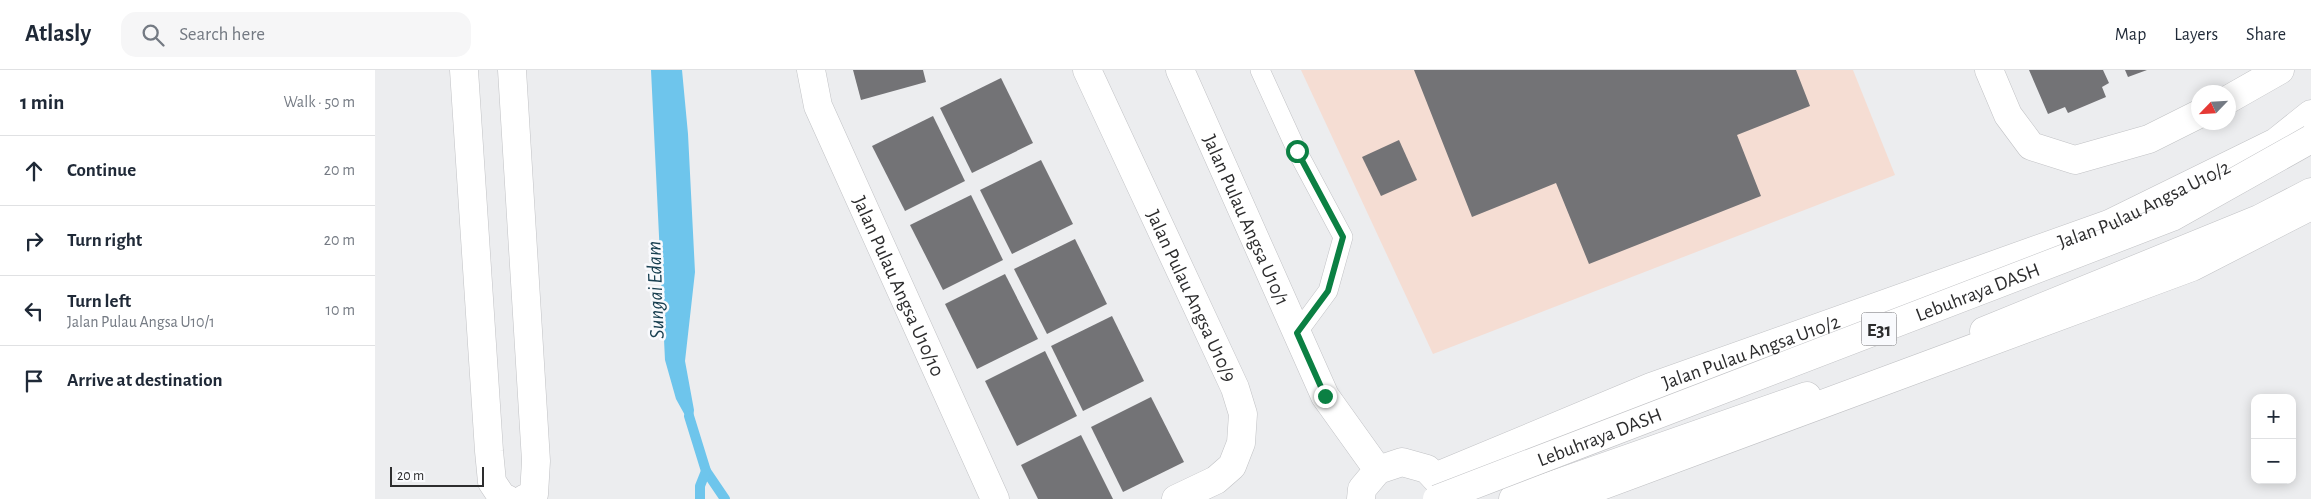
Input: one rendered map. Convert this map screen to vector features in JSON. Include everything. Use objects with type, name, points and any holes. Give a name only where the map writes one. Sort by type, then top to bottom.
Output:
[{"type":"main road","points":[[464,70],[492,482],[502,498],[507,499]]},
{"type":"main road","points":[[512,70],[536,461],[534,494],[523,499]]},
{"type":"main road","name":"Jalan Pulau Angsa U10/10","points":[[811,70],[818,106],[995,499]]},
{"type":"main road","name":"Jalan Pulau Angsa U10/9","points":[[1087,70],[1235,388],[1243,414],[1241,443],[1231,466],[1216,480],[1176,499]]},
{"type":"main road","name":"Jalan Pulau Angsa U10/1","points":[[1180,70],[1325,396],[1378,470]]},
{"type":"main road","points":[[1989,70],[2008,115],[2031,146],[2075,160],[2149,139],[2191,118]]},
{"type":"main road","points":[[2236,94],[2280,70]]},
{"type":"main road","name":"Jalan Pulau Angsa U10/2","points":[[1440,492],[1651,387],[2109,224],[2276,142],[2311,114]]},
{"type":"main road","name":"Lebuhraya DASH","points":[[1440,492],[2172,217],[2311,139]]},
{"type":"main road","points":[[1513,499],[1927,354],[2259,219],[2311,192]]},
{"type":"main road","name":"E31","points":[[1566,499],[2192,267],[2311,206]]},
{"type":"main road","points":[[1361,499],[1362,489],[1378,470],[1402,462],[1427,469],[1440,492]]},
{"type":"lane","points":[[1260,70],[1297,151],[1343,237],[1328,291],[1297,333]]},
{"type":"shaded area","points":[[1301,70],[1853,70],[1895,175],[1433,354]]},
{"type":"water","points":[[651,70],[682,70],[688,134],[695,272],[685,361],[694,410],[692,428],[676,399],[665,360]]},
{"type":"building","points":[[853,70],[923,70],[926,82],[861,100]]},
{"type":"building","points":[[1414,70],[1796,70],[1810,106],[1737,135],[1761,196],[1589,264],[1556,183],[1472,217]]},
{"type":"building","points":[[2029,70],[2103,70],[2109,83],[2102,87],[2106,97],[2068,113],[2065,107],[2048,114]]},
{"type":"building","points":[[2125,70],[2147,70],[2128,77]]},
{"type":"building","points":[[1001,78],[1033,143],[972,173],[940,108]]},
{"type":"building","points":[[933,116],[965,181],[905,211],[872,146]]},
{"type":"building","points":[[1399,140],[1417,180],[1381,196],[1362,157]]},
{"type":"building","points":[[1041,160],[1073,224],[1012,254],[980,190]]},
{"type":"building","points":[[971,195],[1003,260],[943,290],[910,225]]},
{"type":"building","points":[[1075,239],[1107,304],[1047,334],[1014,269]]},
{"type":"building","points":[[1005,274],[1038,339],[977,369],[945,304]]},
{"type":"building","points":[[1112,316],[1144,381],[1083,411],[1051,346]]},
{"type":"building","points":[[1045,351],[1077,416],[1017,446],[985,381]]},
{"type":"building","points":[[1151,397],[1184,462],[1123,492],[1091,427]]},
{"type":"building","points":[[1081,435],[1113,499],[1038,499],[1021,465]]},
{"type":"waterway","name":"Sungai Edam","points":[[689,416],[706,471],[725,499]]},
{"type":"waterway","points":[[700,499],[700,486],[706,471]]},
{"type":"route","points":[[1297,151],[1343,237],[1328,291],[1297,333],[1325,396]]}]
